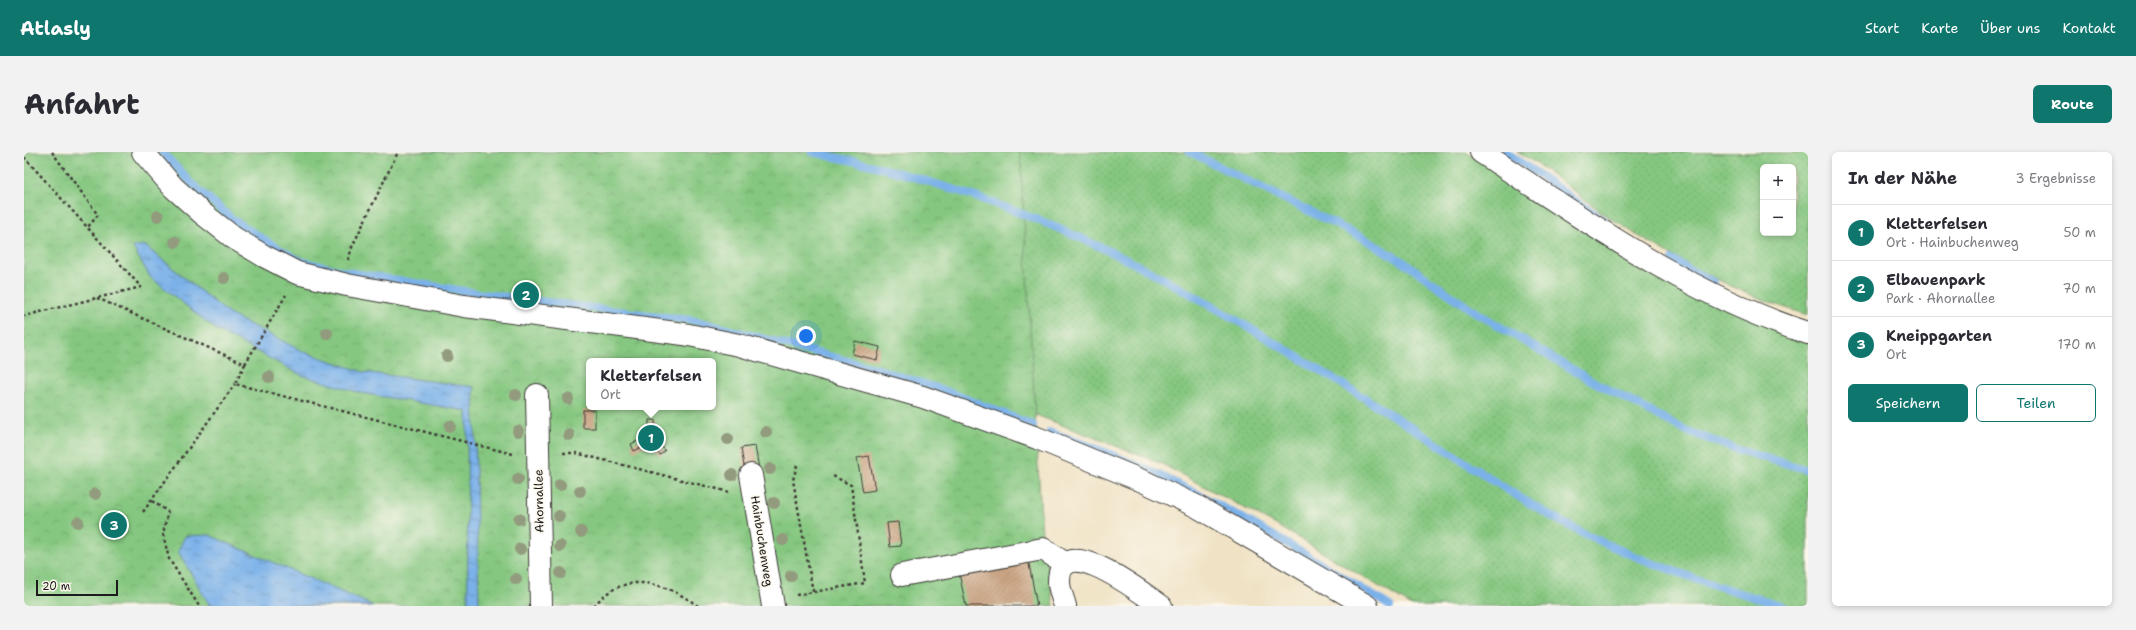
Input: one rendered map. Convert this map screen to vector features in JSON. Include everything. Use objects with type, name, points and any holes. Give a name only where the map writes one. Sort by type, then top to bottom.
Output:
[{"type":"street","points":[[144,152],[173,187],[202,213],[234,238],[297,273],[347,285],[464,306],[684,334],[753,349],[923,397],[1037,438],[1145,482],[1196,506],[1367,606]]},
{"type":"street","points":[[1481,152],[1636,254],[1766,319],[1808,333]]},
{"type":"street","name":"Ahornallee","points":[[537,395],[541,606]]},
{"type":"street","name":"Hainbuchenweg","points":[[752,475],[772,602]]},
{"type":"street","points":[[902,575],[1043,549],[1066,564]]},
{"type":"street","points":[[1065,606],[1059,582],[1061,572],[1066,564],[1077,560],[1089,562],[1161,606]]},
{"type":"path","points":[[52,152],[98,215],[87,228]]},
{"type":"path","points":[[351,251],[398,152]]},
{"type":"path","points":[[24,157],[141,287],[24,316]]},
{"type":"path","points":[[97,298],[245,364]]},
{"type":"path","points":[[143,512],[235,384],[245,364],[279,310]]},
{"type":"path","points":[[235,384],[481,446],[538,457],[576,453],[676,480],[755,498]]},
{"type":"path","points":[[797,465],[793,480],[813,592]]},
{"type":"path","points":[[772,602],[813,592],[865,583],[851,485],[833,476]]},
{"type":"path","points":[[152,501],[168,512],[163,534],[169,559],[199,606]]},
{"type":"path","points":[[594,606],[600,599],[616,589],[632,583],[647,582],[670,588],[698,606]]},
{"type":"green space","points":[[24,152],[1020,152],[1042,534],[1054,606],[24,606]]},
{"type":"green space","points":[[169,152],[1466,152],[1537,197],[1808,342],[1808,606],[1412,606],[1280,527],[1162,464],[1008,404]]},
{"type":"green space","points":[[1517,152],[1808,153],[1808,315],[1756,297],[1705,274],[1632,232],[1586,201],[1552,175]]},
{"type":"water","points":[[144,245],[229,314],[304,352],[363,372],[474,387],[479,606],[468,606],[467,411],[361,393],[301,375],[217,330],[150,277],[133,247]]},
{"type":"water","points":[[209,535],[374,606],[210,606],[178,551],[185,536]]},
{"type":"building","points":[[855,341],[880,347],[877,360],[852,354]]},
{"type":"building","points":[[583,410],[595,410],[595,428],[583,428]]},
{"type":"building","points":[[649,420],[655,420],[656,438],[665,451],[660,455],[651,443],[634,451],[631,444],[649,436]]},
{"type":"building","points":[[755,446],[759,469],[745,472],[741,448]]},
{"type":"building","points":[[869,456],[875,490],[863,492],[857,458]]},
{"type":"building","points":[[898,522],[901,546],[890,547],[887,523]]},
{"type":"building","points":[[1028,559],[1037,606],[966,606],[959,573]]},
{"type":"waterway","points":[[162,152],[190,182],[232,219],[300,261],[341,271],[476,293],[697,321],[878,369],[946,391],[1033,425]]},
{"type":"waterway","points":[[812,152],[877,167],[954,189],[1020,213],[1086,240],[1149,271],[1220,310],[1394,416],[1522,499],[1561,522],[1605,544],[1681,574],[1784,606]]},
{"type":"waterway","points":[[1190,152],[1363,238],[1405,263],[1469,308],[1539,350],[1596,383],[1685,430],[1735,449],[1808,470]]},
{"type":"waterway","points":[[1506,152],[1605,221]]},
{"type":"waterway","points":[[1672,260],[1713,282]]},
{"type":"waterway","points":[[1049,432],[1095,448],[1182,486],[1266,531],[1390,606]]},
{"type":"place","name":"Elbauenpark","points":[[526,295]]},
{"type":"place","name":"Kletterfelsen","points":[[651,438]]},
{"type":"place","name":"Kneippgarten","points":[[114,525]]}]
